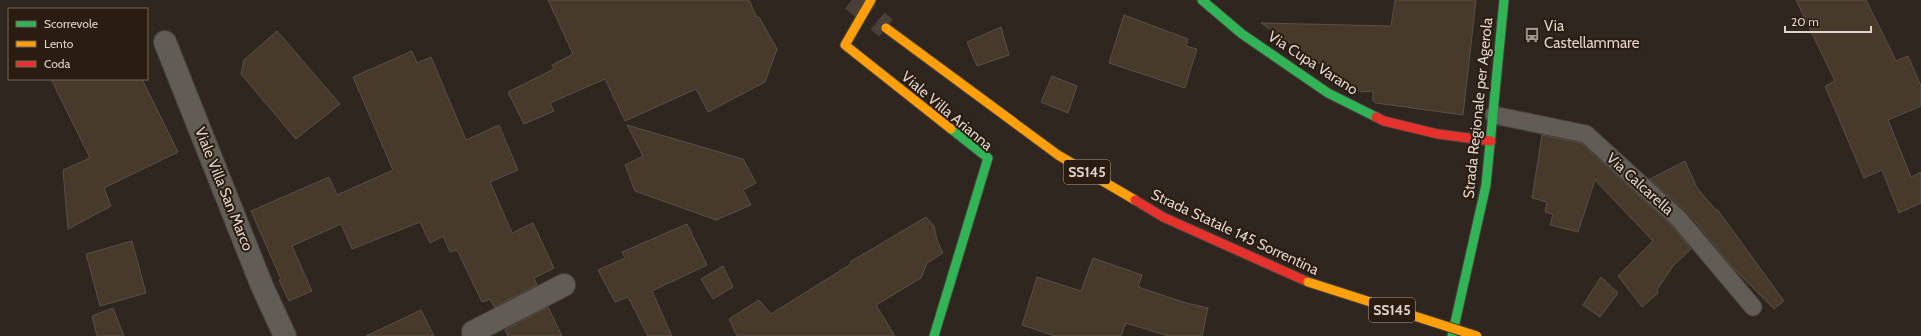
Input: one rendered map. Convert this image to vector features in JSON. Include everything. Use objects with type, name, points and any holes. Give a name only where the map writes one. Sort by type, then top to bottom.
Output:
[{"type":"main road","name":"Viale Villa Arianna","points":[[871,0],[845,46],[988,158],[934,336]]},
{"type":"main road","name":"Via Cupa Varano","points":[[1202,0],[1242,34],[1328,93],[1384,121],[1438,134],[1491,141]]},
{"type":"main road","name":"Strada Regionale per Agerola","points":[[1452,336],[1486,185],[1504,0]]},
{"type":"main road","name":"Strada Statale 145 Sorrentina","points":[[886,28],[1058,155],[1163,217],[1308,282],[1477,336]]},
{"type":"street","name":"Viale Villa San Marco","points":[[165,42],[262,286],[285,336]]},
{"type":"street","points":[[475,336],[473,332],[564,285]]},
{"type":"lane","name":"Via Calcarella","points":[[1494,115],[1586,134],[1679,219],[1753,307]]},
{"type":"building","points":[[548,0],[749,0],[757,18],[759,17],[777,49],[765,82],[708,112],[696,89],[625,121],[605,79],[550,103],[554,111],[524,124],[508,92],[554,69],[552,65],[573,54]]},
{"type":"building","points":[[1395,0],[1476,0],[1463,115],[1376,103],[1373,101],[1373,91],[1361,92],[1261,23],[1391,26]]},
{"type":"building","points":[[1796,0],[1866,0],[1896,61],[1908,56],[1921,86],[1921,106],[1888,120],[1911,177],[1921,172],[1921,203],[1899,213],[1882,170],[1864,178],[1825,86],[1835,81]]},
{"type":"building","points":[[1124,15],[1188,39],[1186,46],[1197,49],[1185,88],[1109,63]]},
{"type":"building","points":[[1001,27],[1009,55],[977,66],[967,42]]},
{"type":"building","points":[[277,31],[340,104],[296,139],[241,74],[244,60]]},
{"type":"building","points":[[412,51],[417,63],[431,57],[466,140],[499,125],[518,170],[490,182],[512,233],[533,223],[554,268],[534,278],[537,285],[494,307],[490,299],[482,302],[457,250],[450,252],[443,236],[430,243],[420,222],[352,249],[341,224],[292,246],[312,291],[289,301],[251,211],[329,177],[337,195],[393,170],[353,77]]},
{"type":"building","points":[[1052,76],[1077,86],[1068,113],[1041,102]]},
{"type":"building","points":[[51,80],[142,80],[178,152],[104,188],[111,206],[68,229],[63,170],[90,158]]},
{"type":"building","points":[[627,125],[743,159],[756,183],[743,190],[751,205],[716,220],[635,191],[625,165],[643,156]]},
{"type":"building","points":[[1542,135],[1581,143],[1672,226],[1691,249],[1673,266],[1657,290],[1658,293],[1642,307],[1618,276],[1653,241],[1595,180],[1578,232],[1550,225],[1553,214],[1545,212],[1547,202],[1532,198]]},
{"type":"building","points":[[1685,161],[1697,188],[1716,210],[1717,209],[1784,301],[1774,309],[1734,269],[1687,212],[1650,179]]},
{"type":"building","points":[[926,217],[934,226],[937,240],[943,253],[927,263],[921,278],[876,305],[895,336],[737,336],[729,319],[759,300],[771,314],[851,264],[850,262]]},
{"type":"building","points":[[687,224],[707,265],[652,291],[672,336],[648,336],[628,297],[615,302],[598,270],[625,258],[622,252]]},
{"type":"building","points":[[132,241],[146,293],[100,306],[86,254]]},
{"type":"building","points":[[1093,258],[1142,275],[1138,287],[1186,303],[1208,308],[1202,336],[1168,336],[1126,323],[1121,336],[1055,336],[1022,325],[1037,277],[1081,291]]},
{"type":"building","points":[[723,266],[733,287],[713,299],[701,279]]},
{"type":"building","points":[[1601,277],[1618,293],[1600,317],[1583,305]]},
{"type":"building","points":[[548,307],[562,336],[508,336],[505,330]]},
{"type":"building","points":[[113,308],[124,336],[97,336],[92,316]]},
{"type":"building","points":[[421,310],[434,336],[366,336]]},
{"type":"tunnel","points":[[852,0],[886,28]]},
{"type":"traffic: fast","points":[[1202,0],[1242,34],[1328,93],[1376,117]]},
{"type":"traffic: fast","points":[[1452,336],[1486,185],[1504,0]]},
{"type":"traffic: fast","points":[[934,336],[988,158],[951,129]]},
{"type":"traffic: slow","points":[[871,0],[845,45],[951,129]]},
{"type":"traffic: slow","points":[[886,28],[1058,155],[1135,200]]},
{"type":"traffic: slow","points":[[1308,282],[1477,336]]},
{"type":"traffic: jam","points":[[1376,117],[1384,121],[1438,134],[1491,141]]},
{"type":"traffic: jam","points":[[1135,200],[1163,217],[1308,282]]},
{"type":"place","name":"Via Castellammare","points":[[1532,35]]}]
